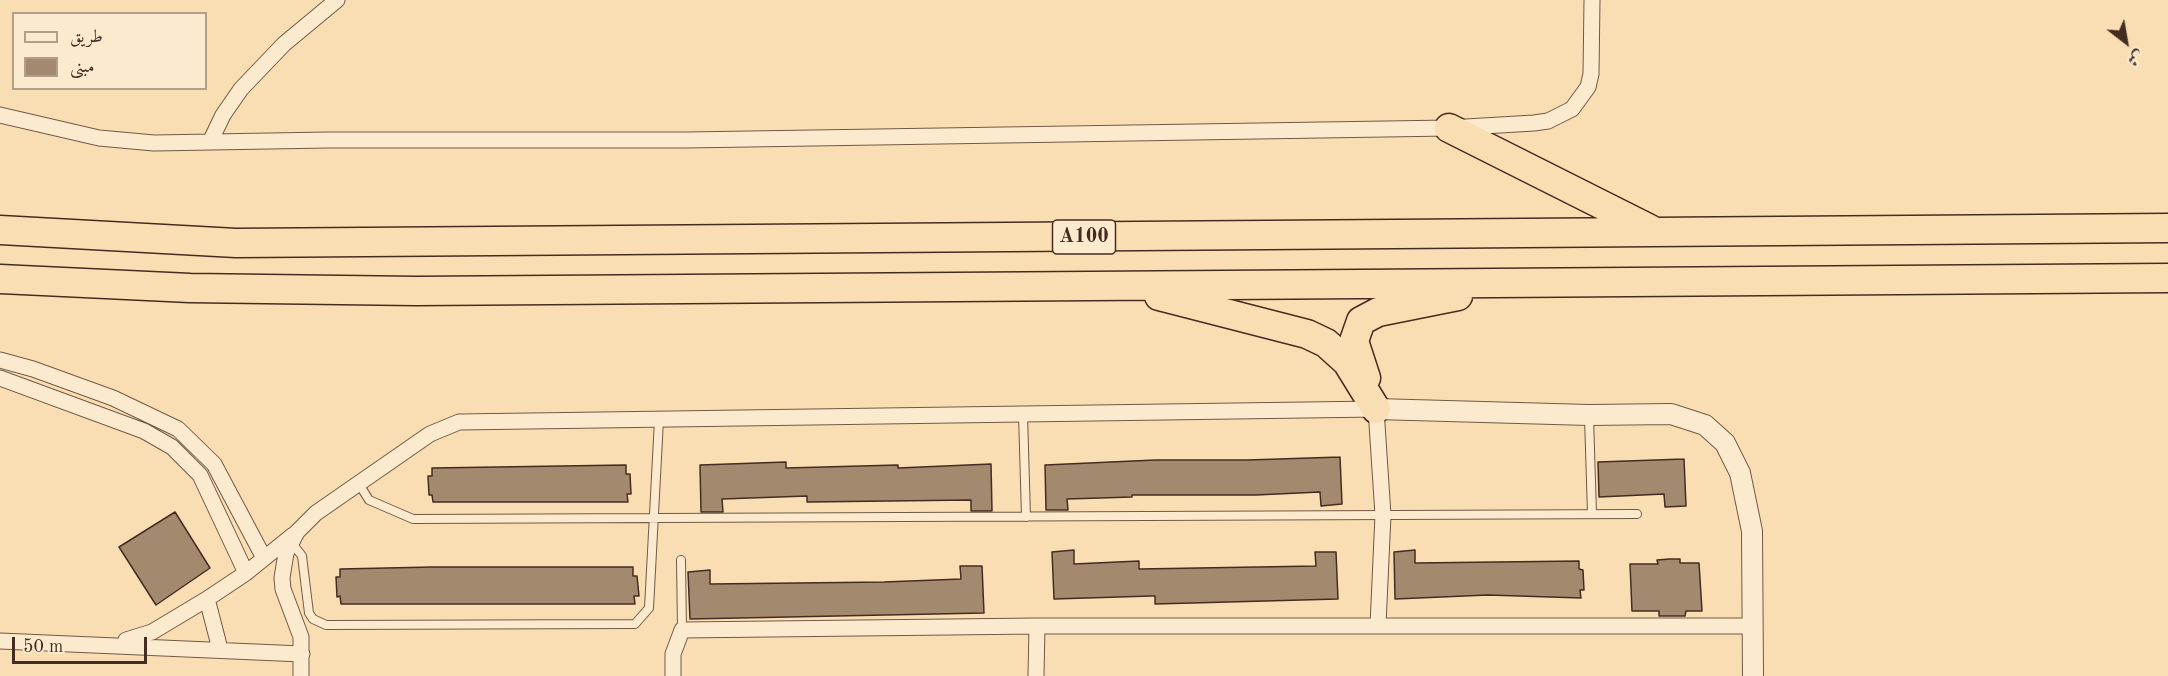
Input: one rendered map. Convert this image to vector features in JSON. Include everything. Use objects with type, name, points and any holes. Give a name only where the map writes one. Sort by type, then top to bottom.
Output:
[{"type":"highway","points":[[1449,128],[1655,231]]},
{"type":"highway","name":"A100","points":[[0,230],[236,243],[2168,228]]},
{"type":"highway","name":"A100","points":[[0,279],[190,288],[416,291],[2168,278]]},
{"type":"highway","points":[[1376,408],[1354,341],[1361,321],[1378,312],[1525,283]]},
{"type":"highway","points":[[1116,285],[1307,334],[1326,343],[1347,363],[1376,408]]},
{"type":"street","points":[[210,142],[241,89],[284,44],[337,0]]},
{"type":"street","points":[[0,116],[99,138],[154,143],[686,140],[1449,128],[1548,121],[1572,109],[1584,93],[1591,74],[1592,0]]},
{"type":"street","points":[[0,360],[103,394],[178,429],[214,464],[264,558]]},
{"type":"street","points":[[0,378],[144,431],[177,451],[200,475],[246,573]]},
{"type":"street","points":[[1376,408],[1383,515],[1378,625]]},
{"type":"street","points":[[103,645],[147,635],[207,599],[294,537],[316,513],[448,424],[1376,408],[1588,415],[1671,414],[1705,425],[1725,443],[1740,473],[1752,531],[1753,676]]},
{"type":"street","points":[[294,537],[282,578],[283,589],[301,637],[301,676]]},
{"type":"street","points":[[207,599],[220,649]]},
{"type":"street","points":[[673,676],[674,654],[682,630],[1037,626],[1752,626]]},
{"type":"street","points":[[1036,676],[1037,626]]},
{"type":"street","points":[[1,642],[302,654]]},
{"type":"lane","points":[[1023,414],[1026,517]]},
{"type":"lane","points":[[1588,415],[1592,514]]},
{"type":"lane","points":[[294,537],[302,556],[309,613],[320,623],[627,626],[641,620],[649,608],[659,420]]},
{"type":"lane","points":[[359,484],[369,500],[413,519],[1637,514]]},
{"type":"lane","points":[[681,560],[682,630]]},
{"type":"building","points":[[1340,457],[1342,504],[1321,506],[1320,492],[1256,495],[1132,495],[1132,497],[1067,499],[1068,510],[1046,510],[1045,465],[1155,460]]},
{"type":"building","points":[[1684,459],[1686,506],[1665,507],[1664,494],[1599,497],[1598,462]]},
{"type":"building","points":[[786,462],[786,468],[898,465],[898,468],[991,464],[992,511],[971,511],[971,500],[807,502],[807,496],[722,499],[723,512],[701,512],[700,465]]},
{"type":"building","points":[[626,465],[626,474],[630,474],[631,494],[627,494],[628,502],[433,502],[432,495],[429,495],[428,476],[432,476],[432,468]]},
{"type":"building","points":[[175,512],[210,568],[156,605],[119,547]]},
{"type":"building","points":[[1074,550],[1074,564],[1139,561],[1139,569],[1316,566],[1315,552],[1336,552],[1338,599],[1155,604],[1155,596],[1054,599],[1052,552]]},
{"type":"building","points":[[1415,550],[1415,563],[1579,561],[1579,569],[1583,570],[1584,590],[1580,590],[1581,598],[1488,595],[1395,599],[1394,552]]},
{"type":"building","points":[[1680,559],[1680,563],[1699,563],[1702,611],[1686,611],[1685,616],[1659,616],[1659,611],[1632,611],[1630,564],[1658,564],[1657,560]]},
{"type":"building","points":[[960,566],[982,566],[984,613],[690,619],[688,572],[710,570],[710,584],[884,582],[961,579]]},
{"type":"building","points":[[633,567],[633,576],[637,576],[639,596],[634,596],[635,604],[341,604],[340,596],[337,597],[336,577],[340,577],[340,569]]}]
